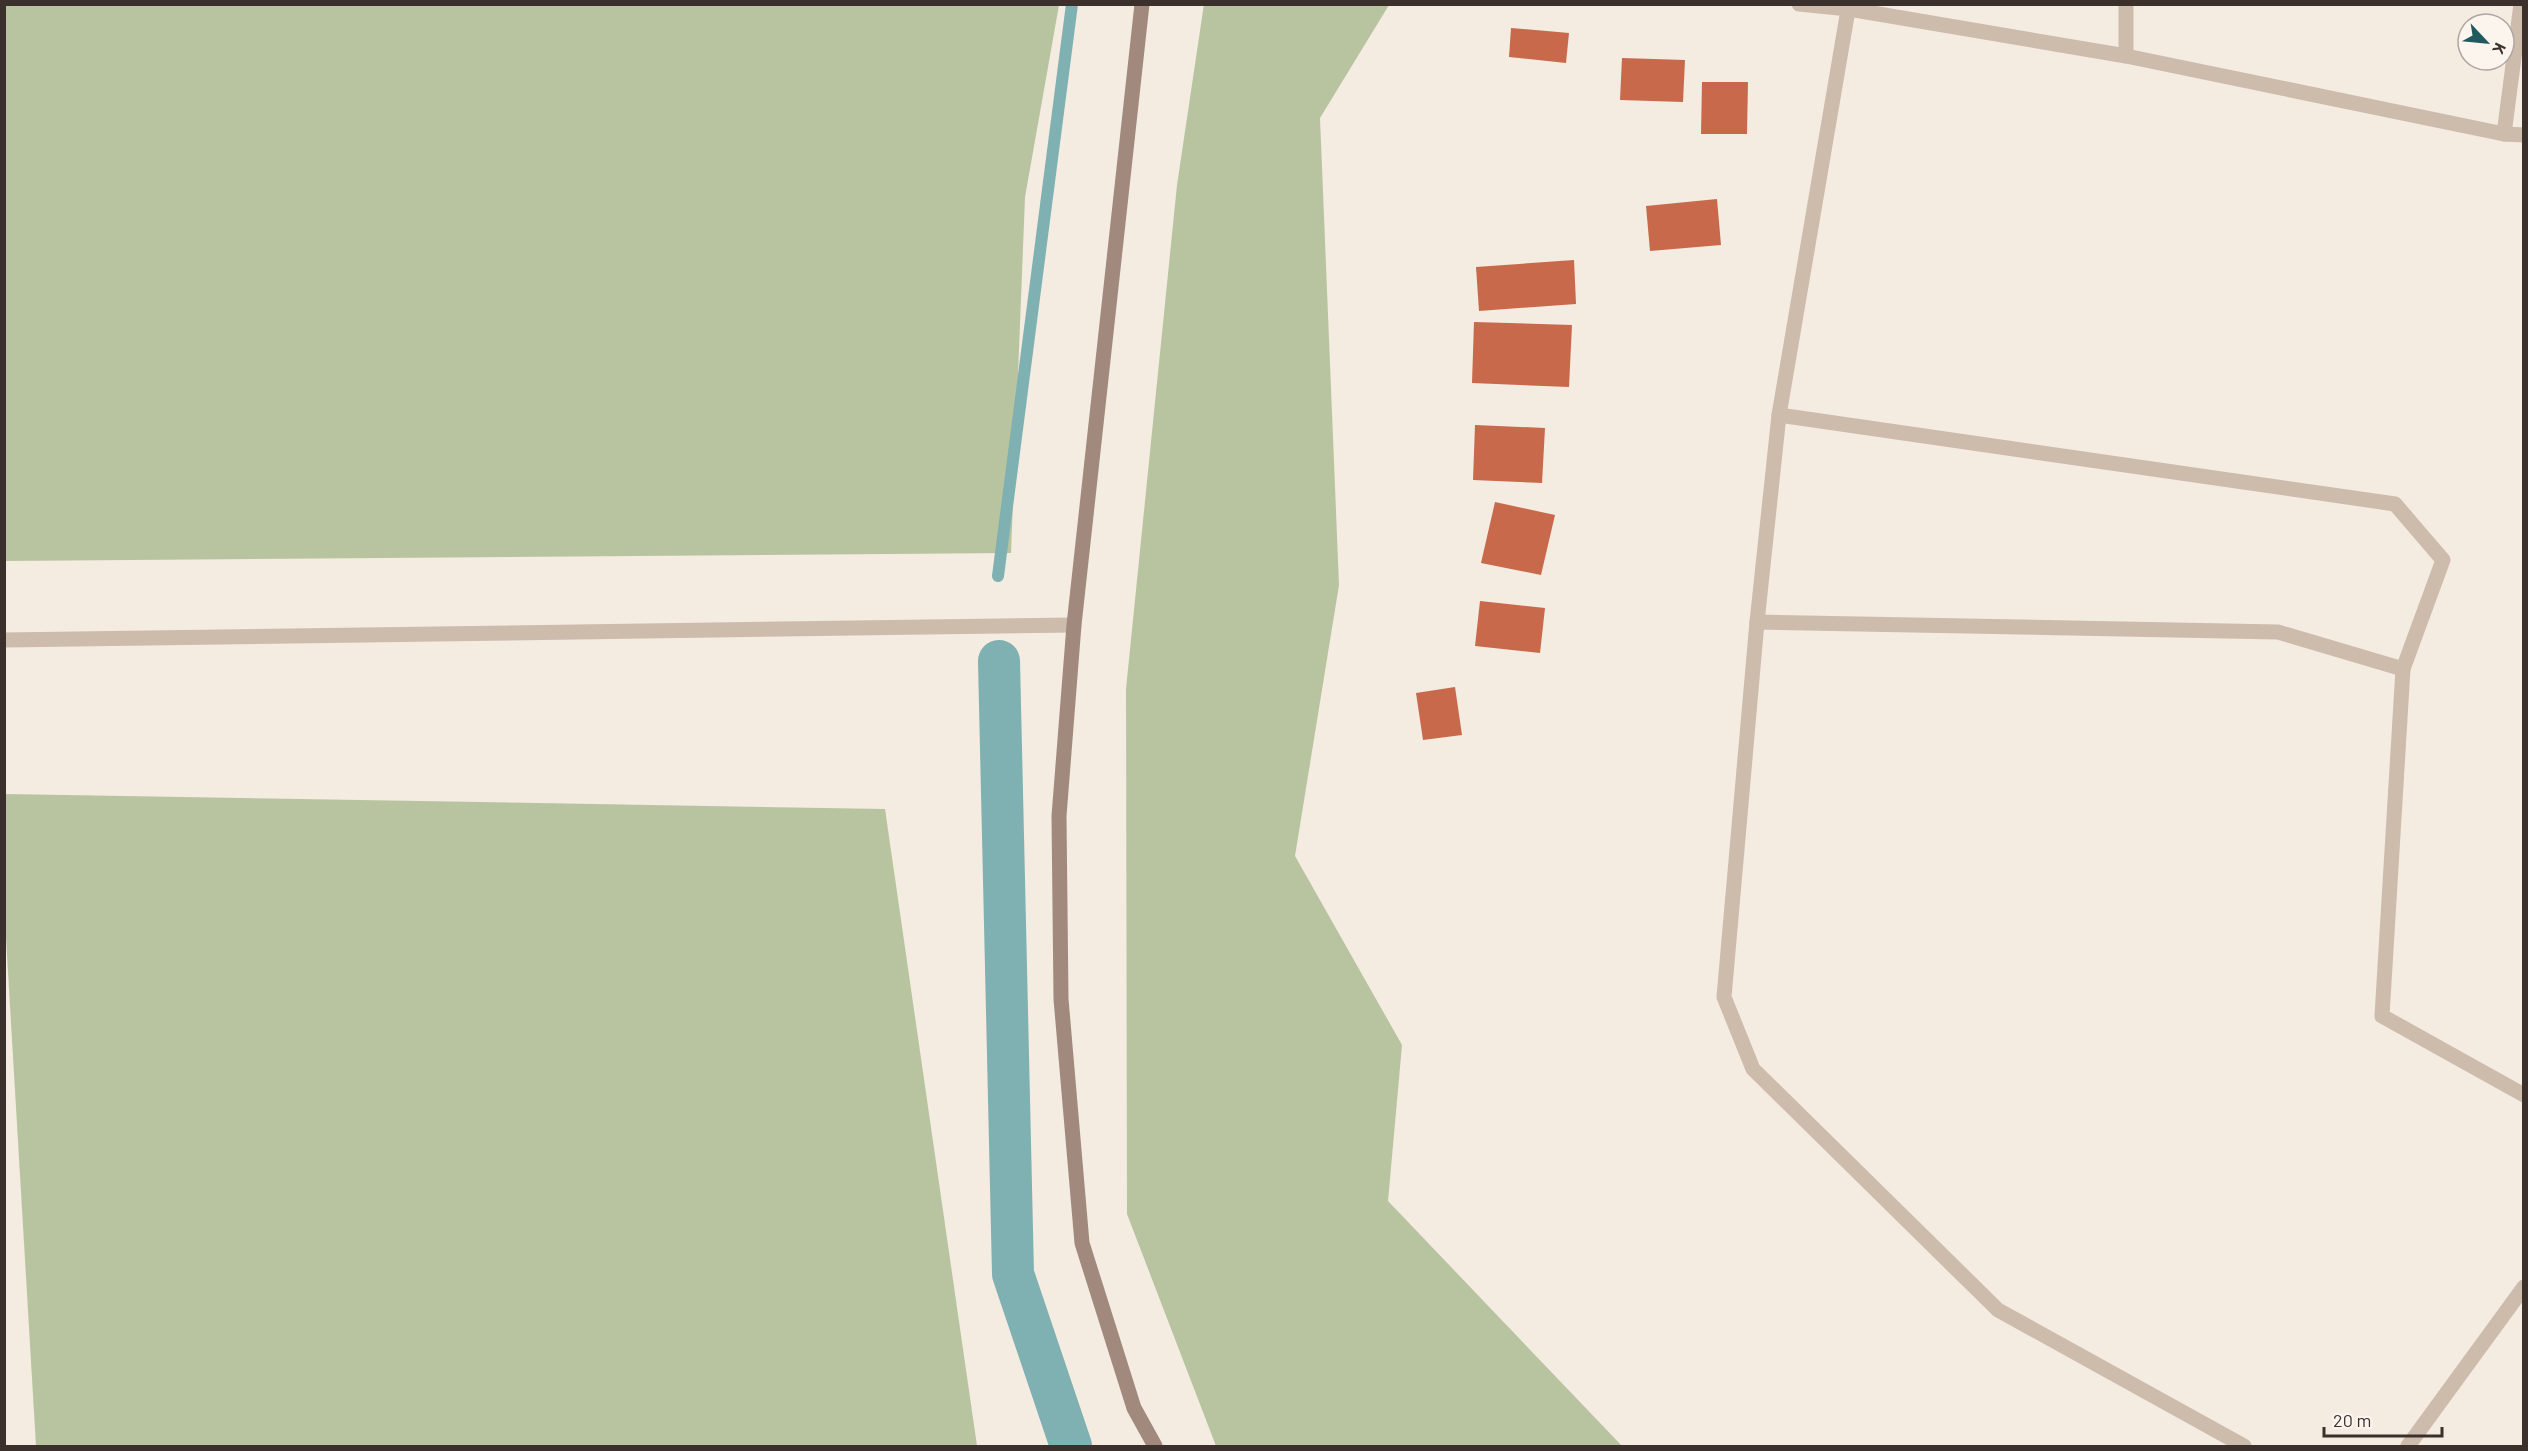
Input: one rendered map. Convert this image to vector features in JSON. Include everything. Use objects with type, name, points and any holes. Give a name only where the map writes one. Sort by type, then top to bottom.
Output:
[{"type":"street","points":[[1142,4],[1074,625],[1059,816],[1061,999],[1082,1243],[1134,1408],[1155,1446]]},
{"type":"street","points":[[1799,4],[1850,7],[2126,56],[2504,134],[2523,135]]},
{"type":"street","points":[[2126,4],[2126,56]]},
{"type":"street","points":[[2504,134],[2522,4]]},
{"type":"street","points":[[1850,7],[1779,415],[1757,622],[1724,997],[1753,1069],[1998,1310],[2244,1446]]},
{"type":"street","points":[[1779,415],[2395,504],[2443,560],[2403,669],[2382,1016],[2523,1095]]},
{"type":"street","points":[[1757,622],[2278,632],[2403,669]]},
{"type":"street","points":[[4,640],[1074,625]]},
{"type":"street","points":[[2408,1446],[2523,1287]]},
{"type":"green space","points":[[1204,4],[1389,5],[1320,118],[1339,585],[1295,856],[1402,1045],[1388,1201],[1622,1446],[1216,1446],[1127,1214],[1126,689],[1177,185]]},
{"type":"green space","points":[[4,5],[1059,5],[1025,197],[1011,553],[5,561]]},
{"type":"green space","points":[[5,794],[885,809],[977,1446],[36,1446],[5,921]]},
{"type":"building","points":[[1511,28],[1569,33],[1566,63],[1509,57]]},
{"type":"building","points":[[1622,58],[1685,60],[1683,102],[1620,100]]},
{"type":"building","points":[[1702,82],[1748,82],[1747,134],[1701,134]]},
{"type":"building","points":[[1717,199],[1721,245],[1650,251],[1646,206]]},
{"type":"building","points":[[1574,260],[1576,304],[1479,311],[1476,267]]},
{"type":"building","points":[[1474,322],[1572,325],[1569,387],[1472,383]]},
{"type":"building","points":[[1475,425],[1545,428],[1542,483],[1473,480]]},
{"type":"building","points":[[1495,502],[1555,515],[1541,575],[1481,563]]},
{"type":"building","points":[[1480,601],[1545,608],[1540,653],[1475,646]]},
{"type":"building","points":[[1455,687],[1462,735],[1423,740],[1416,693]]},
{"type":"waterway","points":[[998,576],[1072,4]]},
{"type":"waterway","points":[[999,661],[1013,1274],[1071,1446]]}]
